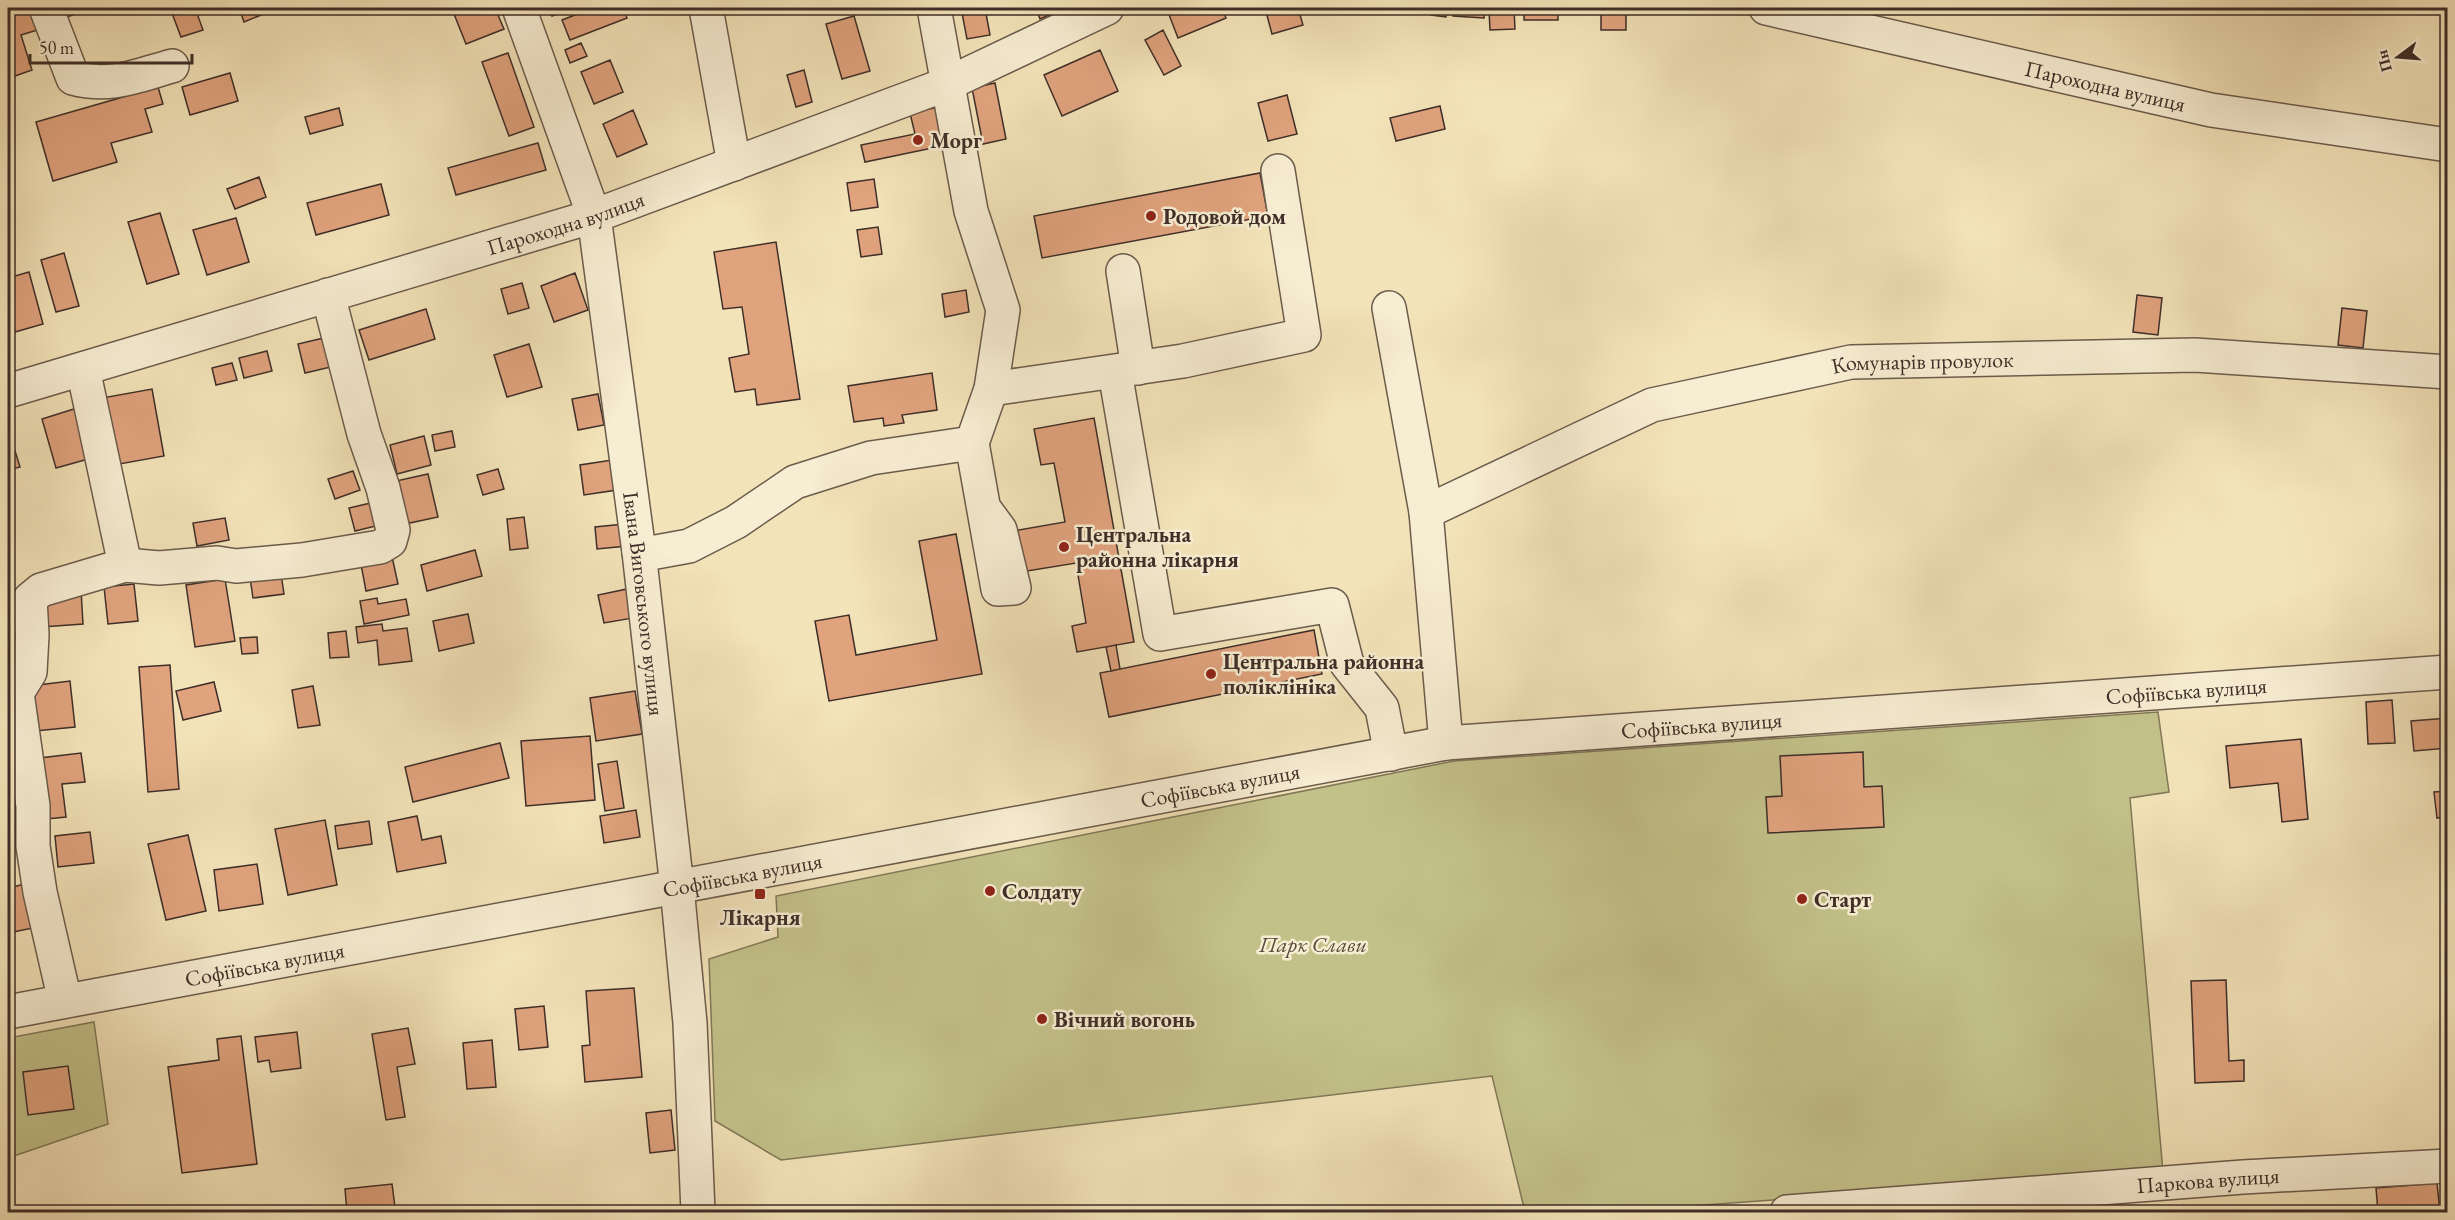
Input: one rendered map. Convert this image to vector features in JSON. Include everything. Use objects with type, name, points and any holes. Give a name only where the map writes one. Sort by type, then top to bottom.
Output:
[{"type":"street","points":[[46,8],[73,78],[92,83],[117,82],[172,66]]},
{"type":"street","name":"Івана Виговського вулиця","points":[[519,8],[594,216],[639,552],[677,887],[690,1023],[698,1212]]},
{"type":"street","points":[[706,8],[735,164]]},
{"type":"street","points":[[934,8],[971,211],[1003,310],[991,389],[972,443],[986,511]]},
{"type":"street","name":"Пароходна вулиця","points":[[8,391],[594,216],[947,84],[1107,8]]},
{"type":"street","name":"Пароходна вулиця","points":[[1766,8],[2211,110],[2448,145]]},
{"type":"street","points":[[991,389],[1183,362],[1304,335],[1278,171]]},
{"type":"street","points":[[1124,271],[1126,370],[1160,634],[1332,605],[1347,664],[1382,708],[1391,754]]},
{"type":"street","points":[[65,1001],[40,892],[33,846],[33,806],[17,693],[30,672],[32,634],[30,599],[41,590],[124,565],[159,568],[217,563],[236,566],[302,560],[380,547],[390,541],[393,530],[383,488],[364,434],[328,296]]},
{"type":"street","points":[[1389,308],[1426,512],[1446,743]]},
{"type":"street","name":"Комунарів провулок","points":[[1426,512],[1652,405],[1851,362],[2195,355],[2448,372]]},
{"type":"street","points":[[83,369],[124,565]]},
{"type":"street","points":[[639,552],[656,552],[689,546],[736,522],[795,483],[806,479],[871,458],[972,443]]},
{"type":"street","name":"Софіївська вулиця","points":[[8,1012],[1446,743],[2448,672]]},
{"type":"street","name":"Паркова вулиця","points":[[1786,1212],[2243,1177],[2448,1166]]},
{"type":"green space","name":"Парк Слави","points":[[2158,712],[2169,792],[2130,798],[2163,1172],[1606,1212],[1525,1212],[1492,1076],[781,1160],[715,1121],[709,959],[778,937],[776,896],[1454,761]]},
{"type":"green space","points":[[94,1022],[108,1124],[8,1158],[8,1038]]},
{"type":"building","points":[[8,8],[38,8],[44,28],[21,35],[32,70],[15,76],[8,55]]},
{"type":"building","points":[[60,8],[92,8],[64,18]]},
{"type":"building","points":[[170,8],[195,8],[203,30],[181,37]]},
{"type":"building","points":[[239,8],[266,8],[268,12],[244,22]]},
{"type":"building","points":[[495,8],[504,29],[466,44],[452,9]]},
{"type":"building","points":[[549,8],[574,8],[552,16]]},
{"type":"building","points":[[593,8],[623,8],[627,18],[570,40],[562,20]]},
{"type":"building","points":[[961,8],[985,8],[990,35],[967,39]]},
{"type":"building","points":[[1036,8],[1054,8],[1056,12],[1040,19]]},
{"type":"building","points":[[1180,8],[1222,8],[1226,18],[1178,38],[1168,12]]},
{"type":"building","points":[[1265,8],[1298,8],[1303,25],[1272,34]]},
{"type":"building","points":[[1432,8],[1447,8],[1446,17],[1431,15]]},
{"type":"building","points":[[1454,8],[1485,8],[1484,18],[1453,16]]},
{"type":"building","points":[[1524,8],[1558,8],[1558,20],[1524,20]]},
{"type":"building","points":[[1563,8],[1588,8],[1588,11],[1563,12]]},
{"type":"building","points":[[1601,8],[1626,8],[1626,30],[1601,30]]},
{"type":"building","points":[[1514,9],[1515,29],[1490,30],[1489,10]]},
{"type":"building","points":[[854,16],[870,71],[842,79],[826,24]]},
{"type":"building","points":[[1163,30],[1181,66],[1164,75],[1145,40]]},
{"type":"building","points":[[581,43],[587,56],[570,63],[565,50]]},
{"type":"building","points":[[1100,50],[1118,91],[1062,116],[1044,75]]},
{"type":"building","points":[[508,53],[534,127],[509,136],[482,62]]},
{"type":"building","points":[[610,60],[623,92],[594,104],[581,72]]},
{"type":"building","points":[[804,70],[812,102],[796,107],[787,75]]},
{"type":"building","points":[[230,73],[238,101],[190,115],[182,87]]},
{"type":"building","points":[[995,83],[1006,139],[983,144],[972,88]]},
{"type":"building","points":[[158,87],[163,104],[145,109],[152,132],[111,143],[117,162],[53,181],[36,122]]},
{"type":"building","points":[[1287,95],[1297,134],[1268,141],[1258,103]]},
{"type":"building","points":[[1440,106],[1445,129],[1396,141],[1390,118]]},
{"type":"building","name":"Морг","points":[[939,107],[947,145],[865,162],[861,145],[915,134],[910,113]]},
{"type":"building","points":[[339,108],[343,125],[310,134],[305,117]]},
{"type":"building","points":[[633,110],[647,144],[617,157],[603,124]]},
{"type":"building","points":[[538,143],[546,170],[456,195],[448,168]]},
{"type":"building","name":"Родовой дом","points":[[1260,173],[1268,216],[1042,258],[1034,216]]},
{"type":"building","points":[[259,177],[266,197],[235,209],[227,189]]},
{"type":"building","points":[[874,179],[878,207],[851,211],[847,183]]},
{"type":"building","points":[[381,184],[389,215],[316,235],[307,203]]},
{"type":"building","points":[[160,213],[179,274],[147,284],[128,222]]},
{"type":"building","points":[[236,218],[249,262],[207,275],[193,230]]},
{"type":"building","points":[[878,227],[882,254],[861,257],[857,230]]},
{"type":"building","points":[[776,242],[800,399],[757,405],[755,389],[735,392],[729,358],[749,354],[742,307],[723,309],[714,252]]},
{"type":"building","points":[[64,253],[79,306],[56,312],[41,260]]},
{"type":"building","points":[[29,272],[43,324],[15,332],[8,305],[8,278]]},
{"type":"building","points":[[575,273],[588,310],[554,322],[541,286]]},
{"type":"building","points":[[522,283],[529,308],[508,314],[501,289]]},
{"type":"building","points":[[966,290],[969,312],[945,317],[942,294]]},
{"type":"building","points":[[2137,295],[2162,298],[2158,335],[2133,332]]},
{"type":"building","points":[[2342,308],[2367,311],[2363,348],[2338,345]]},
{"type":"building","points":[[426,309],[435,339],[369,360],[359,330]]},
{"type":"building","points":[[328,337],[335,366],[305,373],[298,344]]},
{"type":"building","points":[[529,344],[542,387],[507,397],[494,355]]},
{"type":"building","points":[[267,351],[272,371],[244,378],[239,358]]},
{"type":"building","points":[[232,363],[237,380],[216,385],[212,368]]},
{"type":"building","points":[[932,373],[937,410],[902,415],[904,423],[884,426],[883,418],[854,422],[848,386]]},
{"type":"building","points":[[152,389],[164,456],[114,465],[102,398]]},
{"type":"building","points":[[598,394],[604,425],[578,430],[572,399]]},
{"type":"building","points":[[77,408],[92,458],[56,468],[42,419]]},
{"type":"building","name":"Центральна районна лікарня","points":[[1094,418],[1134,642],[1077,652],[1072,626],[1086,623],[1076,563],[1015,573],[1008,532],[1065,522],[1054,463],[1041,465],[1034,429]]},
{"type":"building","points":[[8,428],[20,467],[8,470]]},
{"type":"building","points":[[452,431],[455,447],[435,451],[432,435]]},
{"type":"building","points":[[424,436],[431,465],[397,474],[390,445]]},
{"type":"building","points":[[612,460],[617,490],[584,495],[580,465]]},
{"type":"building","points":[[498,469],[504,489],[483,495],[477,475]]},
{"type":"building","points":[[353,471],[360,490],[335,499],[328,479]]},
{"type":"building","points":[[428,474],[438,517],[405,524],[396,481]]},
{"type":"building","points":[[375,502],[380,525],[355,531],[349,508]]},
{"type":"building","points":[[524,517],[528,548],[510,550],[507,519]]},
{"type":"building","points":[[225,518],[229,540],[197,546],[193,523]]},
{"type":"building","points":[[624,524],[627,546],[597,549],[595,527]]},
{"type":"building","points":[[956,534],[982,674],[829,701],[815,621],[849,615],[856,655],[937,640],[919,541]]},
{"type":"building","points":[[475,550],[482,576],[427,591],[421,565]]},
{"type":"building","points":[[391,552],[398,584],[366,591],[360,559]]},
{"type":"building","points":[[280,567],[284,594],[253,598],[249,571]]},
{"type":"building","points":[[225,579],[235,641],[195,647],[186,585]]},
{"type":"building","points":[[134,584],[138,621],[108,624],[104,587]]},
{"type":"building","points":[[627,589],[633,618],[604,623],[598,595]]},
{"type":"building","points":[[81,590],[83,624],[42,627],[40,593]]},
{"type":"building","points":[[377,598],[378,604],[406,599],[409,615],[364,624],[360,601]]},
{"type":"building","points":[[468,614],[474,643],[439,651],[433,621]]},
{"type":"building","points":[[382,624],[383,631],[407,628],[412,661],[379,665],[377,640],[358,643],[356,627]]},
{"type":"building","name":"Центральна районна поліклініка","points":[[1314,630],[1322,674],[1109,717],[1100,673]]},
{"type":"building","points":[[346,631],[349,657],[330,658],[328,633]]},
{"type":"building","points":[[257,637],[258,653],[242,654],[240,638]]},
{"type":"building","points":[[1116,645],[1120,669],[1111,671],[1106,647]]},
{"type":"building","points":[[170,665],[179,789],[148,792],[139,667]]},
{"type":"building","points":[[70,681],[75,727],[35,731],[30,686]]},
{"type":"building","points":[[214,682],[221,711],[183,720],[176,691]]},
{"type":"building","points":[[313,686],[320,725],[298,728],[292,690]]},
{"type":"building","points":[[635,691],[642,734],[596,741],[590,698]]},
{"type":"building","points":[[2392,700],[2395,743],[2368,744],[2366,702]]},
{"type":"building","points":[[2448,718],[2448,748],[2414,751],[2411,721]]},
{"type":"building","points":[[590,736],[595,800],[526,806],[521,741]]},
{"type":"building","points":[[2301,739],[2308,819],[2282,822],[2278,783],[2230,788],[2226,746]]},
{"type":"building","points":[[500,743],[509,778],[413,802],[405,767]]},
{"type":"building","points":[[1863,752],[1864,787],[1882,786],[1884,827],[1768,833],[1766,797],[1782,796],[1780,756]]},
{"type":"building","points":[[81,753],[85,782],[62,784],[66,817],[47,819],[40,758]]},
{"type":"building","points":[[617,761],[624,808],[605,811],[598,764]]},
{"type":"building","points":[[2448,791],[2448,816],[2437,818],[2434,792]]},
{"type":"building","points":[[636,810],[640,837],[604,843],[600,816]]},
{"type":"building","points":[[417,816],[422,840],[441,836],[446,863],[397,872],[388,822]]},
{"type":"building","points":[[325,820],[337,885],[288,895],[275,829]]},
{"type":"building","points":[[369,821],[372,844],[338,849],[335,826]]},
{"type":"building","points":[[90,832],[94,863],[58,867],[55,836]]},
{"type":"building","points":[[188,835],[206,911],[166,920],[148,844]]},
{"type":"building","points":[[257,864],[263,904],[219,911],[214,870]]},
{"type":"building","points":[[25,884],[33,928],[8,933],[8,888]]},
{"type":"building","points":[[2226,980],[2229,1061],[2244,1060],[2244,1081],[2195,1083],[2191,981]]},
{"type":"building","points":[[634,988],[642,1077],[585,1082],[582,1046],[590,1045],[586,991]]},
{"type":"building","points":[[544,1006],[548,1047],[519,1050],[515,1009]]},
{"type":"building","points":[[408,1028],[415,1064],[397,1067],[405,1117],[386,1120],[372,1034]]},
{"type":"building","points":[[297,1032],[301,1068],[271,1072],[269,1060],[258,1062],[255,1037]]},
{"type":"building","points":[[241,1036],[257,1164],[182,1173],[168,1067],[219,1060],[217,1039]]},
{"type":"building","points":[[492,1040],[496,1087],[467,1089],[463,1043]]},
{"type":"building","points":[[68,1066],[74,1109],[28,1115],[23,1072]]},
{"type":"building","points":[[671,1110],[675,1150],[650,1153],[646,1113]]},
{"type":"building","points":[[2437,1183],[2440,1212],[2378,1212],[2376,1188]]},
{"type":"building","points":[[392,1184],[395,1207],[347,1212],[345,1189]]},
{"type":"building","points":[[2337,1206],[2337,1212],[2288,1212],[2288,1208]]},
{"type":"place","name":"Морг","points":[[918,140]]},
{"type":"place","name":"Родовой дом","points":[[1151,216]]},
{"type":"place","name":"Центральна районна лікарня","points":[[1064,547]]},
{"type":"place","name":"Центральна районна поліклініка","points":[[1211,674]]},
{"type":"place","name":"Солдату","points":[[990,891]]},
{"type":"place","name":"Лікарня","points":[[760,894]]},
{"type":"place","name":"Старт","points":[[1802,899]]},
{"type":"place","name":"Вічний вогонь","points":[[1042,1019]]}]
